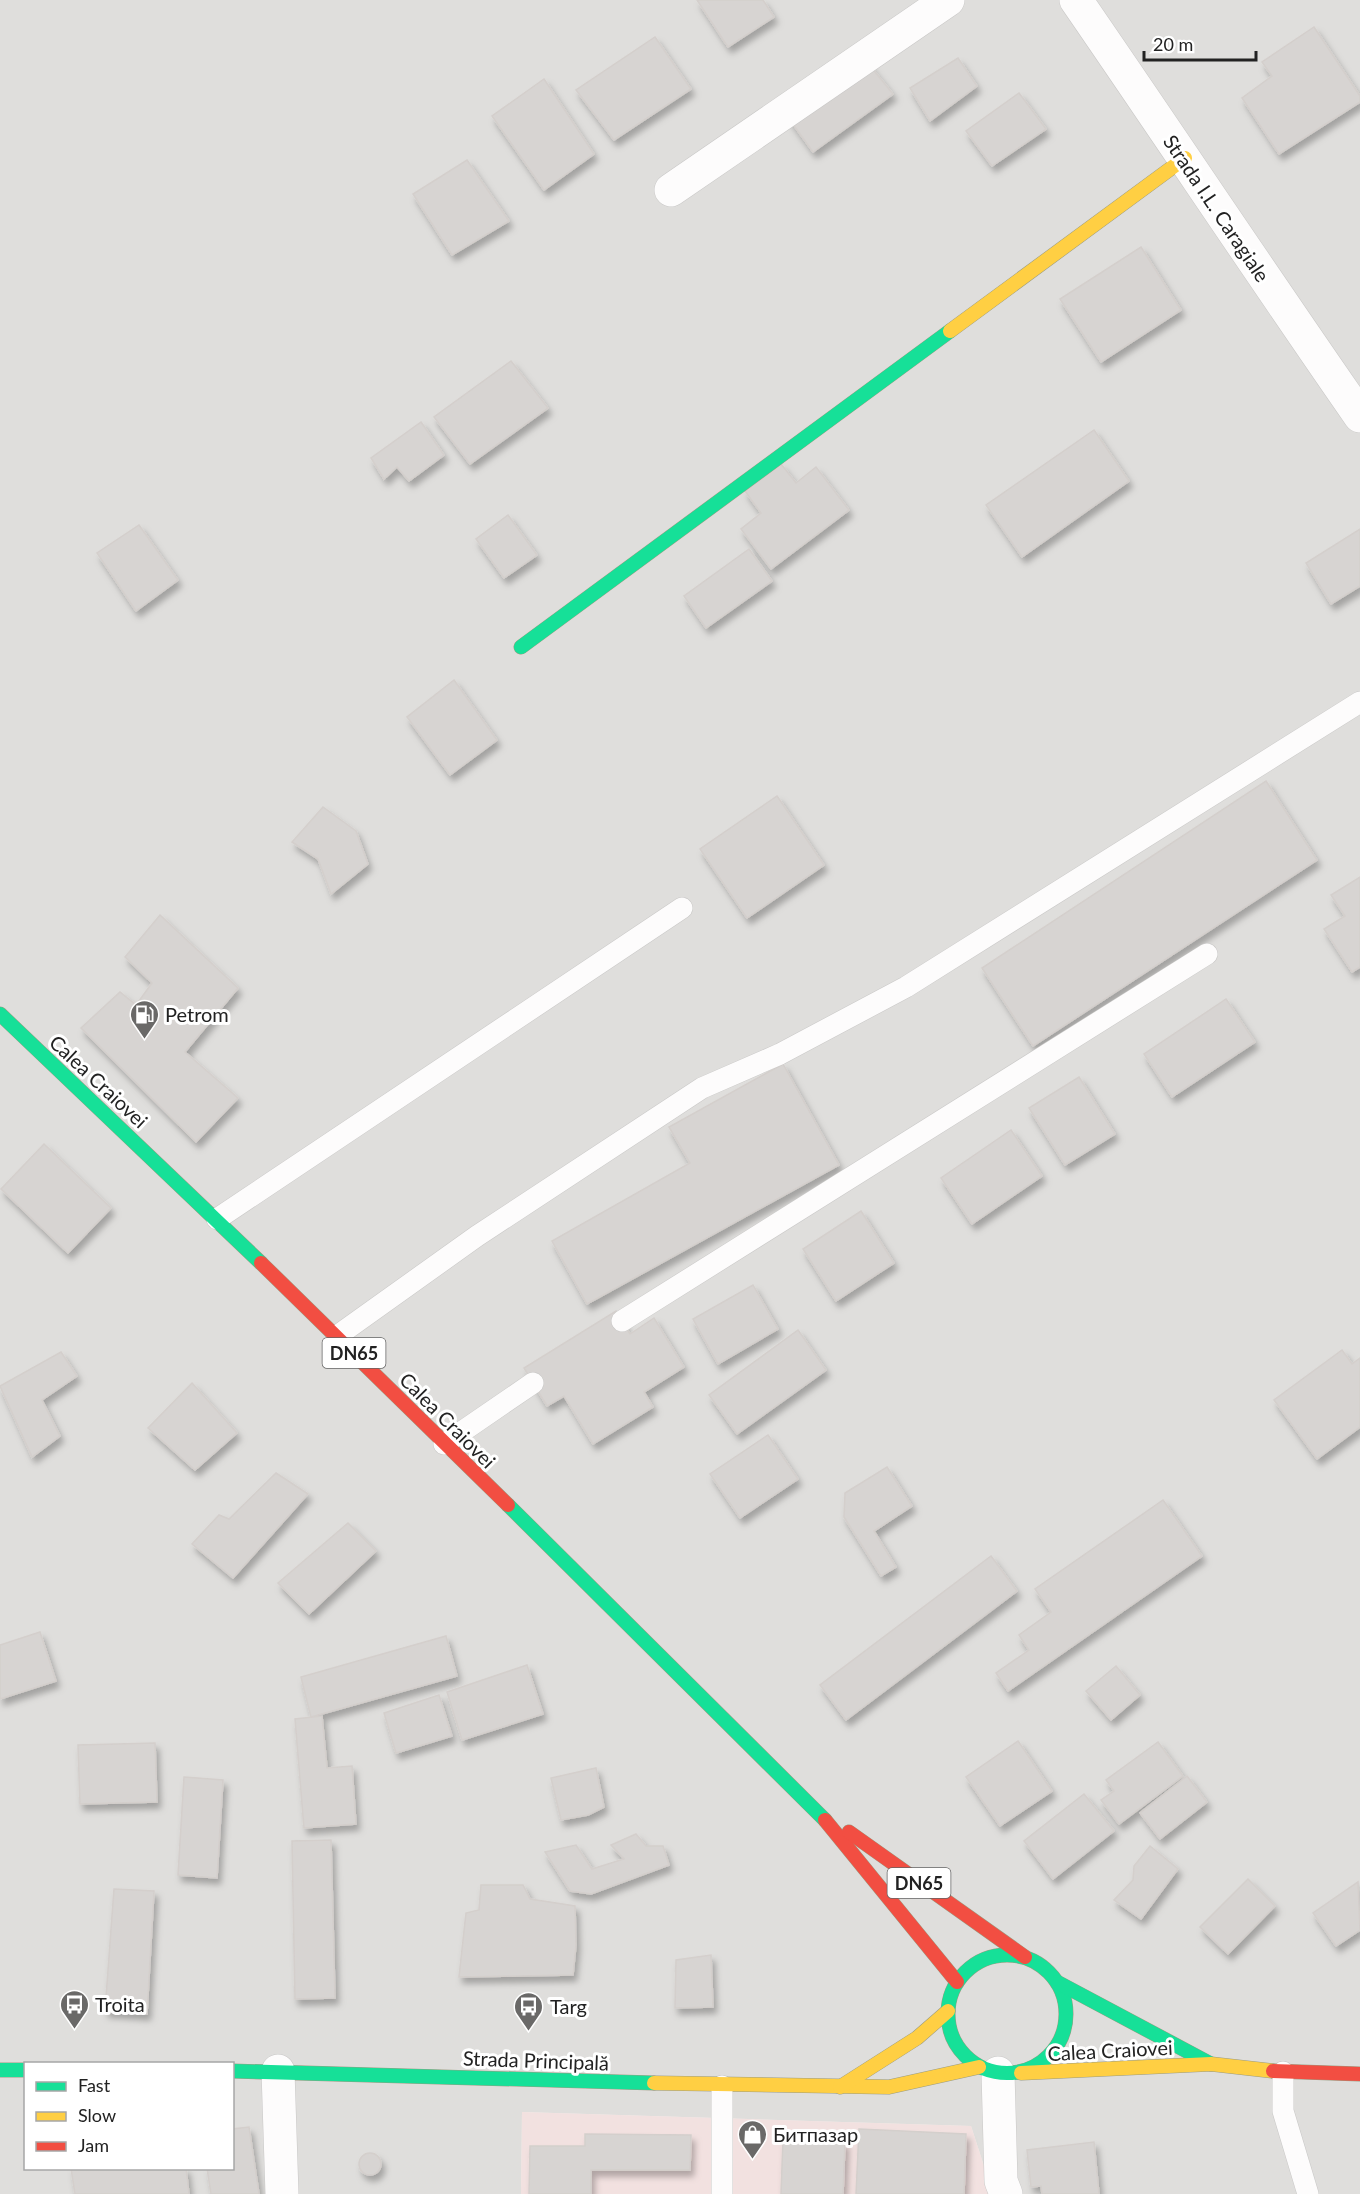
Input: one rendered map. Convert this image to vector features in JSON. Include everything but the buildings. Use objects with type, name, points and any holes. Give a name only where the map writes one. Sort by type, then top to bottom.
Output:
[{"type":"main road","points":[[520,647],[1185,158]]},
{"type":"main road","name":"Calea Craiovei","points":[[0,1014],[217,1218],[814,1807],[957,1982]]},
{"type":"main road","name":"Calea Craiovei","points":[[814,1807],[1025,1957]]},
{"type":"main road","points":[[1025,1957],[1006,1954],[987,1958],[970,1968],[957,1982],[948,2012],[950,2034],[962,2053],[996,2072],[1030,2069],[1048,2058],[1060,2041],[1066,2021],[1065,2001],[1057,1982]]},
{"type":"main road","name":"DN65","points":[[1025,1957],[1043,1966],[1057,1982]]},
{"type":"main road","name":"Calea Craiovei","points":[[1057,1982],[1211,2064]]},
{"type":"main road","points":[[838,2088],[917,2038],[948,2012]]},
{"type":"main road","name":"Calea Craiovei","points":[[996,2072],[1211,2064],[1282,2072],[1360,2074]]},
{"type":"main road","points":[[0,2070],[24,2070]]},
{"type":"main road","name":"Strada Principală","points":[[234,2071],[838,2088],[889,2087],[996,2072]]},
{"type":"street","points":[[671,190],[948,0]]},
{"type":"street","name":"Strada I.L. Caragiale","points":[[1076,0],[1185,158],[1255,266],[1360,416]]},
{"type":"street","points":[[278,2071],[282,2194]]},
{"type":"street","points":[[996,2072],[1001,2181],[1006,2194]]},
{"type":"lane","points":[[337,1336],[477,1236],[702,1088],[780,1054],[906,987],[1360,702]]},
{"type":"lane","points":[[217,1218],[682,908]]},
{"type":"lane","points":[[622,1321],[1207,954]]},
{"type":"lane","points":[[444,1444],[532,1383]]},
{"type":"lane","points":[[1282,2072],[1283,2111],[1308,2194]]},
{"type":"lane","points":[[722,2086],[722,2194]]},
{"type":"shaded area","points":[[0,0],[1360,0],[1360,2194],[993,2194],[971,2126],[522,2112],[521,2194],[0,2194]]},
{"type":"shaded area","name":"Битпазар","points":[[522,2112],[971,2126],[993,2194],[521,2194]]},
{"type":"traffic: fast","points":[[521,647],[950,331]]},
{"type":"traffic: fast","points":[[0,1014],[261,1263]]},
{"type":"traffic: fast","points":[[508,1505],[825,1820]]},
{"type":"traffic: fast","points":[[1007,1955],[1030,1959],[1049,1972],[1062,1991],[1066,2014],[1062,2037],[1049,2056],[1030,2069],[1007,2073],[984,2069],[965,2056],[952,2037],[948,2014],[952,1991],[965,1972],[984,1959],[1007,1955]]},
{"type":"traffic: fast","points":[[1057,1982],[1211,2064]]},
{"type":"traffic: fast","points":[[0,2070],[24,2070]]},
{"type":"traffic: fast","points":[[234,2071],[654,2083]]},
{"type":"traffic: slow","points":[[950,331],[1185,158]]},
{"type":"traffic: slow","points":[[840,2087],[917,2038],[948,2011]]},
{"type":"traffic: slow","points":[[1021,2073],[1211,2064],[1273,2071]]},
{"type":"traffic: slow","points":[[654,2083],[889,2087],[979,2067]]},
{"type":"traffic: jam","points":[[261,1263],[508,1505]]},
{"type":"traffic: jam","points":[[825,1820],[957,1982]]},
{"type":"traffic: jam","points":[[849,1832],[1025,1957]]},
{"type":"traffic: jam","points":[[1273,2071],[1360,2074]]},
{"type":"place","name":"Petrom","points":[[144,1040]]},
{"type":"place","name":"Troita","points":[[74,2030]]},
{"type":"place","name":"Targ","points":[[529,2032]]},
{"type":"place","name":"Битпазар","points":[[752,2160]]}]
